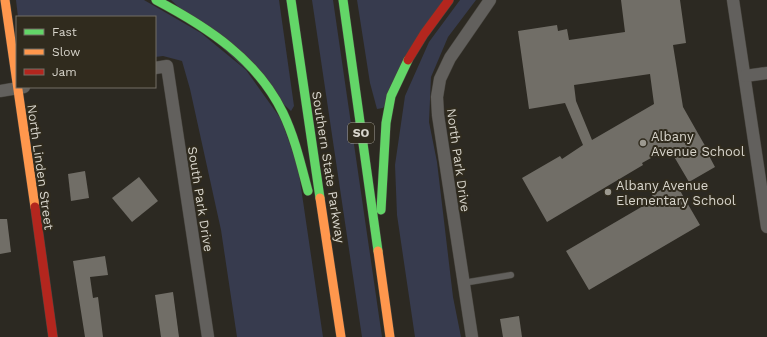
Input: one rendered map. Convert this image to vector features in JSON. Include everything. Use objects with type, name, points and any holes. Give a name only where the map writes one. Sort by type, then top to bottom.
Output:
[{"type":"main road","name":"North Linden Street","points":[[4,0],[16,62]]},
{"type":"main road","points":[[156,0],[201,25],[243,58],[272,92],[283,113],[291,134],[330,266]]},
{"type":"main road","name":"Southern State Parkway","points":[[291,0],[341,337]]},
{"type":"main road","name":"SO","points":[[343,0],[379,267],[390,337]]},
{"type":"main road","points":[[379,267],[386,123],[391,96],[404,66],[424,34],[449,0]]},
{"type":"main road","name":"North Linden Street","points":[[21,88],[53,337]]},
{"type":"street","name":"North Park Drive","points":[[472,337],[438,115],[437,97],[440,79],[450,58],[490,0]]},
{"type":"street","points":[[734,0],[767,227]]},
{"type":"street","name":"South Park Drive","points":[[161,67],[208,337]]},
{"type":"street","points":[[745,76],[767,73]]},
{"type":"street","points":[[0,91],[21,88]]},
{"type":"lane","points":[[463,283],[511,275]]},
{"type":"shaded area","points":[[16,0],[144,0],[201,33],[246,70],[281,119],[298,167],[323,337],[237,337],[221,230],[190,89],[182,61],[163,56],[156,57],[156,16],[18,16]]},
{"type":"shaded area","points":[[171,0],[279,0],[294,106],[291,111]]},
{"type":"shaded area","points":[[312,0],[333,0],[382,337],[362,337]]},
{"type":"shaded area","points":[[357,0],[445,0],[383,108],[377,109],[370,83]]},
{"type":"shaded area","points":[[460,0],[476,0],[448,37],[431,77],[429,122],[437,162],[453,297],[461,337],[415,337],[397,215],[395,165],[405,96],[429,42]]},
{"type":"building","name":"Albany Avenue School","points":[[621,0],[680,0],[686,43],[673,45],[683,107],[708,151],[707,152],[715,167],[689,182],[669,148],[547,222],[522,178],[560,156],[562,159],[583,145],[565,103],[529,109],[518,31],[557,25],[558,31],[567,29],[569,40],[625,32]],"holes":[[[650,74],[654,104],[592,140],[576,101],[574,85]]]},
{"type":"building","points":[[85,171],[89,198],[71,201],[68,174]]},
{"type":"building","points":[[139,177],[158,201],[132,222],[112,198]]},
{"type":"building","points":[[675,182],[700,225],[589,290],[566,251],[655,199],[652,195]]},
{"type":"building","points":[[0,219],[7,219],[11,252],[0,254]]},
{"type":"building","points":[[105,256],[108,275],[90,277],[93,298],[98,297],[103,337],[85,337],[73,261]]},
{"type":"building","points":[[173,292],[179,337],[161,337],[155,295]]},
{"type":"building","points":[[519,316],[522,337],[503,337],[500,319]]},
{"type":"traffic: fast","points":[[156,0],[194,21],[212,33],[229,46],[259,76],[272,94],[287,122],[308,191]]},
{"type":"traffic: fast","points":[[291,0],[320,198]]},
{"type":"traffic: fast","points":[[343,0],[378,251]]},
{"type":"traffic: fast","points":[[381,210],[386,123],[391,96],[408,60]]},
{"type":"traffic: slow","points":[[5,0],[16,76]]},
{"type":"traffic: slow","points":[[18,88],[35,207]]},
{"type":"traffic: slow","points":[[320,198],[341,337]]},
{"type":"traffic: slow","points":[[378,251],[390,337]]},
{"type":"traffic: jam","points":[[408,60],[424,34],[449,0]]},
{"type":"traffic: jam","points":[[35,207],[53,337]]},
{"type":"place","name":"Albany Avenue School","points":[[643,143]]},
{"type":"place","name":"Albany Avenue Elementary School","points":[[608,192]]}]
